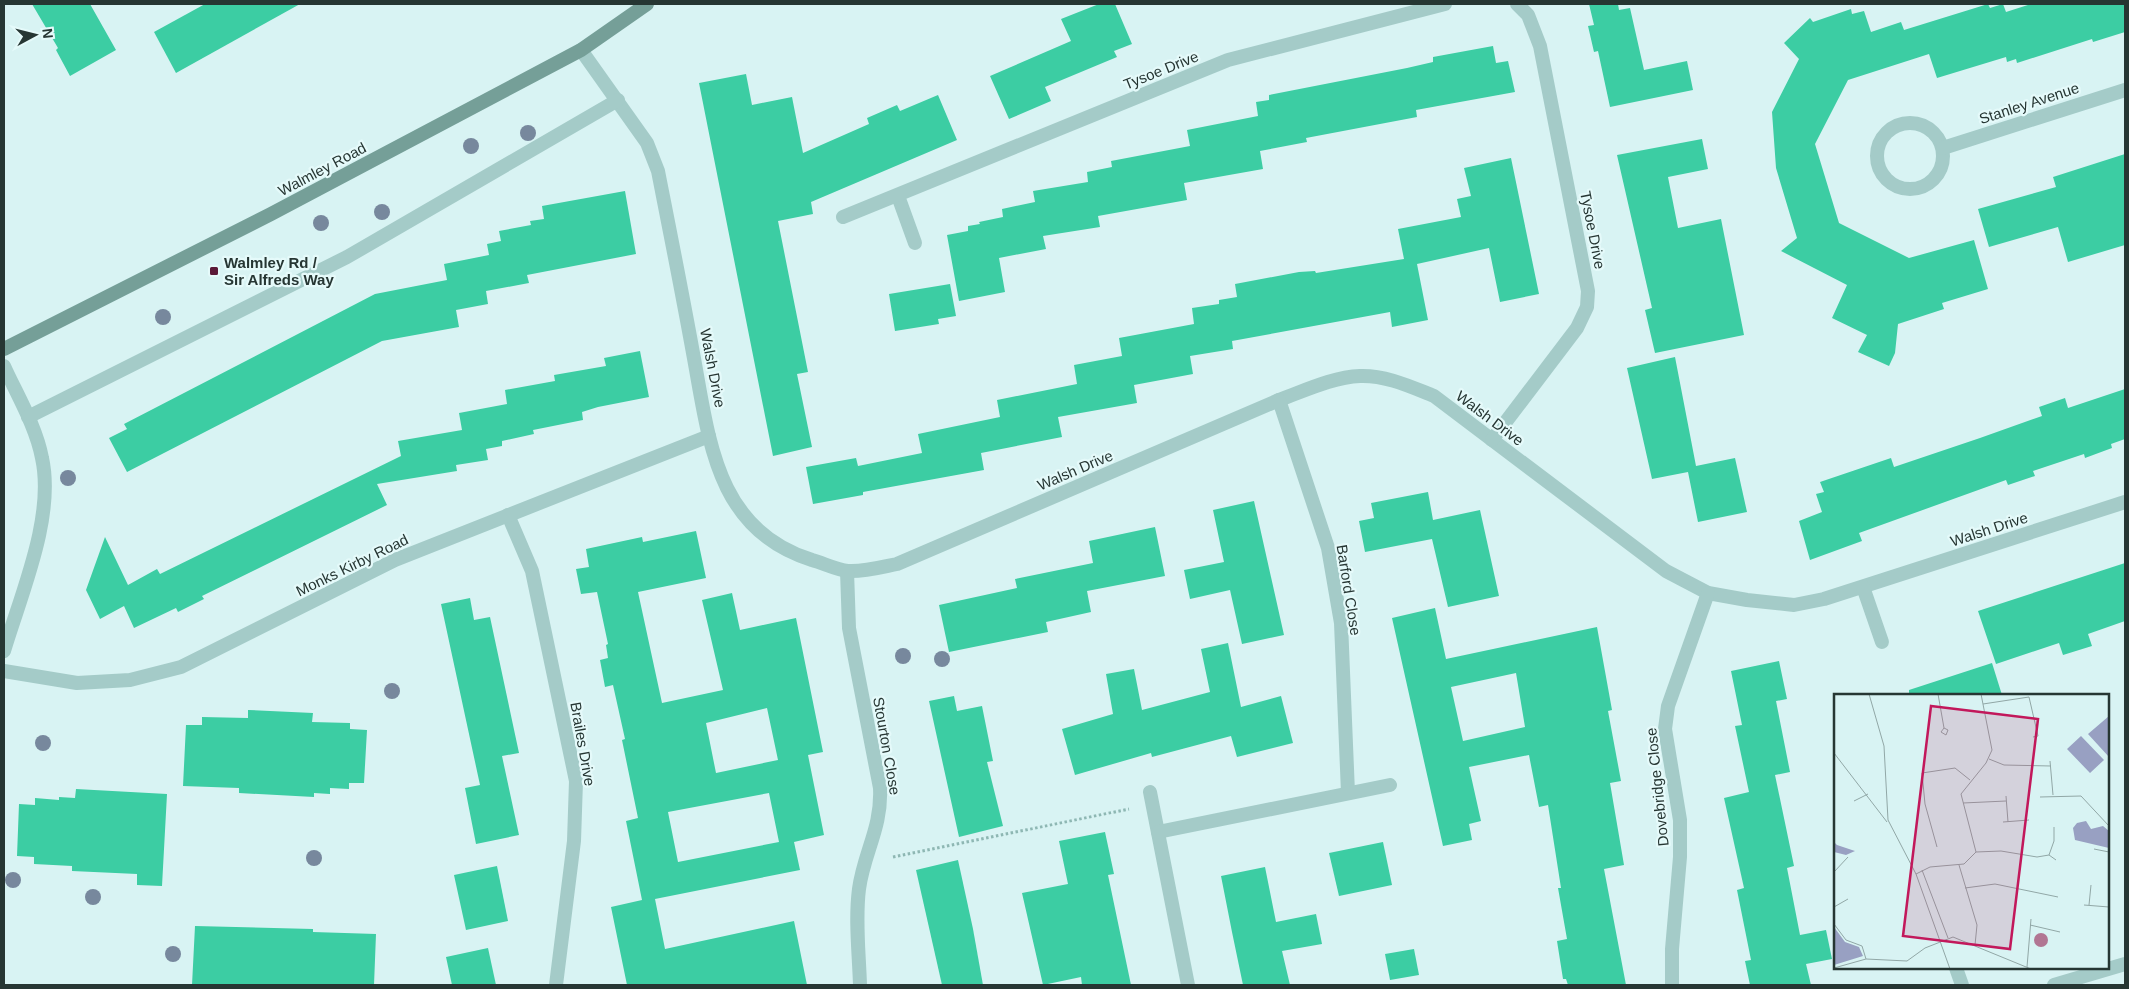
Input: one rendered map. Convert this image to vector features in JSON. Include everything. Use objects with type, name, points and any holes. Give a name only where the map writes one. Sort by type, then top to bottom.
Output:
[{"type":"main road","name":"Walmley Road","points":[[4,349],[271,214],[581,50],[647,4]]},
{"type":"street","name":"Tysoe Drive","points":[[843,217],[1228,60],[1445,4]]},
{"type":"street","name":"Tysoe Drive","points":[[1492,440],[1577,328],[1587,307],[1588,299],[1540,46],[1528,15],[1517,4]]},
{"type":"street","name":"Walsh Drive","points":[[581,50],[647,143],[658,171],[709,436],[723,482],[738,508],[756,528],[775,543],[795,555],[847,571],[897,564],[1279,400],[1324,384],[1360,376],[1396,381],[1434,396],[1666,571],[1708,593],[1747,600],[1794,604],[1824,599],[2125,502]]},
{"type":"street","name":"Stanley Avenue","points":[[1943,148],[2125,90]]},
{"type":"street","points":[[28,417],[347,256],[618,100]]},
{"type":"street","points":[[1901,123],[1918,123],[1936,134],[1943,148],[1944,161],[1939,173],[1922,188],[1904,189],[1889,182],[1878,168],[1877,149],[1883,134],[1901,123]]},
{"type":"street","points":[[898,196],[915,243]]},
{"type":"street","points":[[4,366],[28,417],[42,458],[45,487],[43,524],[4,651]]},
{"type":"street","name":"Barford Close","points":[[1279,400],[1329,557],[1341,622],[1348,793]]},
{"type":"street","name":"Monks Kirby Road","points":[[4,671],[77,683],[130,680],[181,667],[395,560],[709,436]]},
{"type":"street","name":"Brailes Drive","points":[[508,515],[532,571],[576,781],[574,841],[556,985]]},
{"type":"street","name":"Stourton Close","points":[[847,571],[849,628],[880,788],[880,819],[865,862],[859,888],[860,985]]},
{"type":"street","points":[[1863,587],[1882,642]]},
{"type":"street","name":"Dovebridge Close","points":[[1672,985],[1672,949],[1680,857],[1680,820],[1665,729],[1668,706],[1708,593]]},
{"type":"street","points":[[1158,832],[1390,785]]},
{"type":"street","points":[[1151,798],[1188,985]]},
{"type":"street","points":[[2109,969],[2125,964]]},
{"type":"street","points":[[1956,969],[1962,985]]},
{"type":"street","points":[[2054,985],[2108,969]]},
{"type":"path","points":[[865,862],[1151,798]]},
{"type":"building","points":[[32,4],[90,4],[116,50],[70,76],[56,50],[58,48]]},
{"type":"building","points":[[205,4],[300,4],[176,73],[154,32]]},
{"type":"building","points":[[1099,4],[1115,4],[1132,44],[1114,51],[1117,57],[1045,87],[1051,101],[1009,119],[990,76],[1071,41],[1061,19]]},
{"type":"building","points":[[1589,4],[1618,4],[1619,10],[1630,8],[1644,70],[1687,61],[1693,90],[1610,107],[1598,51],[1594,52],[1588,26],[1594,25]]},
{"type":"building","points":[[1988,4],[1990,8],[2003,4],[2006,12],[2031,4],[2125,4],[2125,32],[2093,42],[2092,39],[2017,63],[2016,59],[2007,62],[2006,57],[1937,78],[1929,54],[1848,80],[1815,144],[1839,223],[1909,258],[1974,240],[1988,289],[1942,303],[1944,309],[1898,324],[1895,353],[1889,366],[1858,352],[1867,335],[1832,318],[1847,285],[1781,251],[1797,238],[1776,168],[1772,112],[1799,59],[1784,43],[1810,18],[1813,22],[1851,9],[1852,14],[1864,11],[1871,32],[1901,22],[1904,30]]},
{"type":"building","points":[[1493,46],[1496,63],[1508,61],[1515,92],[1416,110],[1417,117],[1306,138],[1307,142],[1260,151],[1263,169],[1184,183],[1187,200],[1098,216],[1100,227],[1043,236],[1046,249],[999,258],[1005,292],[959,301],[947,235],[968,231],[968,226],[1003,217],[1002,209],[1035,202],[1033,191],[1088,182],[1087,172],[1112,167],[1111,161],[1190,146],[1187,130],[1258,116],[1256,102],[1269,100],[1269,95],[1407,68],[1433,62],[1433,57]]},
{"type":"building","points":[[746,74],[752,105],[792,97],[803,153],[869,124],[867,118],[897,105],[900,111],[938,95],[957,140],[811,202],[813,214],[778,221],[808,372],[797,374],[812,447],[773,456],[699,83]]},
{"type":"building","points":[[1702,139],[1708,169],[1668,177],[1678,228],[1721,219],[1744,335],[1655,353],[1645,310],[1652,308],[1617,155]]},
{"type":"building","points":[[2125,154],[2125,245],[2068,262],[2058,227],[1989,247],[1978,209],[2056,187],[2053,177]]},
{"type":"building","points":[[1511,158],[1539,294],[1500,302],[1489,248],[1417,264],[1428,320],[1392,327],[1390,312],[1232,341],[1233,349],[1190,356],[1193,374],[1134,385],[1137,403],[1058,417],[1062,437],[981,453],[984,470],[863,492],[863,495],[813,504],[806,467],[856,458],[858,466],[922,453],[918,434],[1000,417],[997,400],[1077,384],[1074,365],[1122,356],[1119,338],[1194,324],[1192,308],[1219,304],[1219,300],[1237,297],[1235,284],[1299,272],[1315,271],[1316,273],[1404,259],[1398,229],[1461,217],[1457,199],[1471,196],[1464,168]]},
{"type":"building","points":[[625,191],[636,254],[527,275],[529,283],[486,291],[488,304],[456,310],[459,327],[382,341],[127,472],[109,438],[127,429],[124,424],[375,294],[447,280],[444,264],[489,255],[487,244],[501,241],[499,231],[531,225],[530,221],[544,219],[542,206]]},
{"type":"building","points":[[950,284],[956,316],[938,319],[939,324],[895,331],[889,294]]},
{"type":"building","points":[[640,351],[649,397],[598,407],[582,412],[583,420],[533,430],[534,434],[502,441],[502,446],[486,449],[488,460],[456,465],[457,471],[377,484],[387,505],[202,596],[204,599],[178,612],[176,608],[134,628],[124,606],[100,619],[86,590],[105,537],[128,585],[157,569],[160,574],[401,456],[398,441],[462,430],[459,413],[507,404],[505,390],[555,381],[554,375],[606,366],[604,358]]},
{"type":"building","points":[[1675,357],[1696,466],[1735,458],[1747,512],[1698,522],[1688,472],[1652,479],[1627,368]]},
{"type":"building","points":[[2125,389],[2125,439],[2111,444],[2112,448],[2085,458],[2084,454],[2033,471],[2035,476],[2008,485],[2006,480],[1859,533],[1862,541],[1810,560],[1799,521],[1822,512],[1816,494],[1824,492],[1820,482],[1891,458],[1894,467],[1980,438],[2042,416],[2039,407],[2065,398],[2068,408]]},
{"type":"building","points":[[1428,492],[1433,520],[1480,510],[1499,596],[1448,607],[1432,539],[1365,552],[1359,521],[1374,518],[1371,503]]},
{"type":"building","points":[[1254,501],[1284,635],[1242,644],[1230,590],[1190,599],[1184,570],[1224,562],[1213,510]]},
{"type":"building","points":[[1155,527],[1165,576],[1087,591],[1091,612],[1046,622],[1048,632],[949,652],[939,605],[1017,588],[1015,579],[1093,563],[1089,541]]},
{"type":"building","points":[[696,531],[706,578],[638,592],[662,703],[723,690],[702,600],[732,593],[740,630],[796,618],[823,752],[808,755],[824,835],[794,842],[800,870],[655,899],[665,949],[794,921],[807,985],[627,985],[611,907],[642,900],[626,821],[638,818],[622,740],[625,739],[613,685],[605,687],[600,660],[608,658],[606,645],[608,644],[597,592],[581,594],[576,569],[589,567],[586,549],[642,537],[643,542]],"holes":[[[767,708],[778,760],[716,773],[706,723]],[[769,793],[779,842],[678,862],[668,812]]]},
{"type":"building","points":[[2125,563],[2125,621],[2088,634],[2092,646],[2063,655],[2059,643],[1996,664],[1978,611]]},
{"type":"building","points":[[470,598],[474,620],[490,617],[519,753],[502,756],[519,835],[476,844],[465,788],[480,785],[441,604]]},
{"type":"building","points":[[1435,608],[1446,659],[1597,627],[1612,710],[1608,711],[1621,781],[1610,783],[1624,865],[1604,869],[1626,985],[1568,985],[1566,979],[1563,979],[1557,941],[1567,939],[1558,888],[1561,888],[1548,805],[1539,807],[1529,755],[1469,767],[1481,821],[1469,824],[1472,840],[1443,846],[1392,618]],"holes":[[[1516,673],[1525,727],[1463,741],[1451,687]]]},
{"type":"building","points":[[1228,643],[1241,707],[1281,696],[1293,743],[1237,757],[1231,736],[1152,757],[1151,753],[1075,775],[1062,729],[1113,714],[1106,674],[1134,669],[1142,710],[1210,692],[1201,649]]},
{"type":"building","points":[[1779,661],[1787,699],[1776,701],[1790,772],[1775,775],[1794,866],[1787,868],[1800,935],[1826,930],[1832,959],[1806,964],[1811,985],[1750,985],[1745,961],[1751,960],[1737,890],[1744,888],[1724,798],[1749,792],[1735,726],[1742,725],[1731,671]]},
{"type":"building","points":[[1992,663],[2002,694],[1909,694],[1909,690]]},
{"type":"building","points":[[954,696],[957,711],[982,706],[993,761],[987,762],[1003,826],[959,837],[929,701]]},
{"type":"building","points":[[248,710],[313,713],[312,722],[350,723],[350,729],[367,730],[364,783],[349,783],[349,789],[330,788],[330,794],[314,793],[314,797],[239,793],[239,788],[183,786],[186,725],[202,725],[202,717],[248,718]]},
{"type":"building","points":[[76,789],[167,794],[162,886],[137,885],[137,874],[72,871],[72,866],[34,864],[34,857],[17,856],[19,804],[35,805],[35,798],[59,800],[59,797],[75,798]]},
{"type":"building","points":[[1105,832],[1114,874],[1108,875],[1131,985],[1082,985],[1081,977],[1043,985],[1022,893],[1068,884],[1059,841]]},
{"type":"building","points":[[1383,842],[1392,885],[1339,896],[1329,853]]},
{"type":"building","points":[[958,860],[983,985],[942,985],[916,870]]},
{"type":"building","points":[[497,866],[508,921],[466,930],[454,875]]},
{"type":"building","points":[[1265,867],[1276,922],[1316,914],[1322,944],[1282,951],[1290,985],[1243,985],[1221,876]]},
{"type":"building","points":[[195,926],[313,929],[313,932],[376,934],[374,985],[192,985]]},
{"type":"building","points":[[488,948],[496,985],[452,985],[446,957]]},
{"type":"building","points":[[1414,949],[1419,975],[1390,980],[1385,954]]},
{"type":"place","name":"Walmley Rd / Sir Alfreds Way","points":[[214,271]]}]
